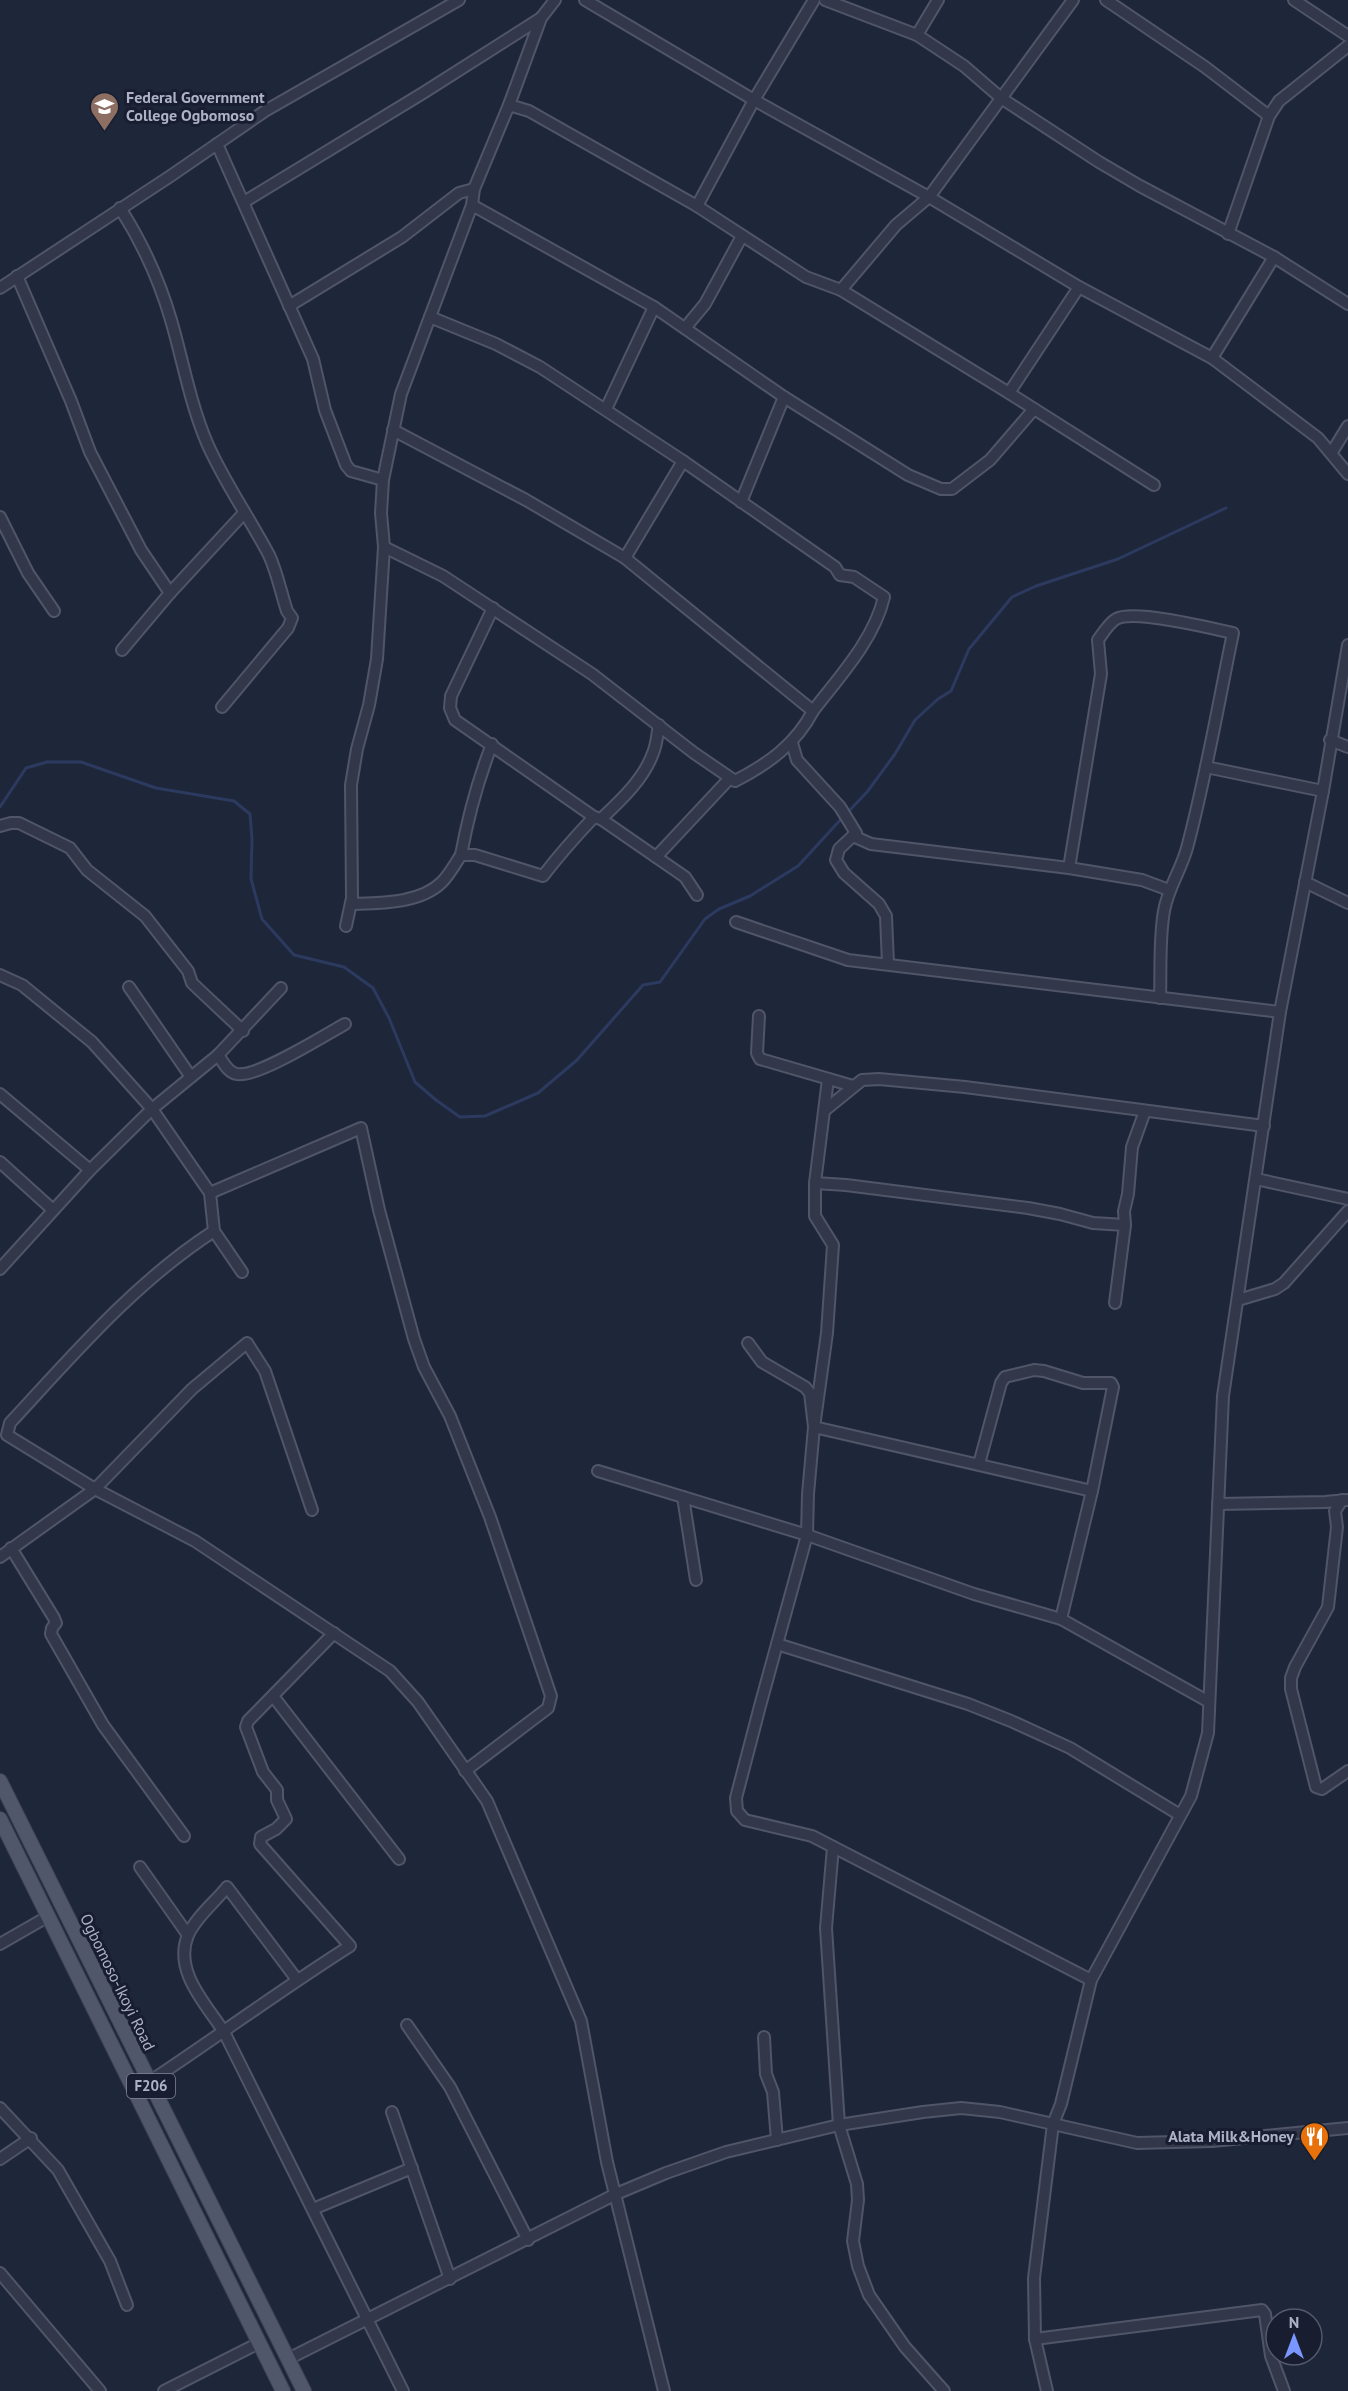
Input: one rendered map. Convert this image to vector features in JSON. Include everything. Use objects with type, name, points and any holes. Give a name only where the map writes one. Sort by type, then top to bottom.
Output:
[{"type":"main road","name":"Ogbomoso-Ikoyi Road","points":[[0,1781],[304,2391]]},
{"type":"main road","name":"Ogbomoso-Ikoyi Road","points":[[0,1819],[283,2391]]},
{"type":"street","points":[[0,288],[265,111],[459,0]]},
{"type":"street","points":[[346,926],[351,904],[351,785],[357,749],[369,705],[376,659],[384,547],[381,513],[383,480],[401,394],[472,205],[474,189],[542,18],[555,0]]},
{"type":"street","points":[[585,0],[754,100],[929,197],[1079,287],[1212,358],[1318,438],[1348,474]]},
{"type":"street","points":[[697,206],[754,100],[814,0]]},
{"type":"street","points":[[825,0],[917,36],[964,66],[1001,98],[1140,186],[1274,257],[1348,304]]},
{"type":"street","points":[[917,36],[938,0]]},
{"type":"street","points":[[840,290],[896,225],[929,197],[1073,0]]},
{"type":"street","points":[[1106,0],[1120,3],[1269,116]]},
{"type":"street","points":[[1294,0],[1348,36]]},
{"type":"street","points":[[244,202],[542,18]]},
{"type":"street","points":[[1228,234],[1269,116],[1279,101],[1348,46]]},
{"type":"street","points":[[509,105],[529,111],[697,206],[806,277],[840,290],[1154,485]]},
{"type":"street","points":[[217,144],[313,359],[324,410],[346,465],[351,471],[383,480]]},
{"type":"street","points":[[289,306],[392,243],[459,193],[474,189]]},
{"type":"street","points":[[472,205],[654,307],[784,397],[908,475],[941,489],[952,489],[990,460],[1034,409]]},
{"type":"street","points":[[120,208],[142,244],[157,281],[171,320],[189,395],[207,443],[270,556],[287,611],[292,618],[288,628],[222,707]]},
{"type":"street","points":[[685,328],[705,304],[742,236]]},
{"type":"street","points":[[1212,358],[1274,257]]},
{"type":"street","points":[[17,276],[71,401],[90,452],[141,550],[170,593]]},
{"type":"street","points":[[1009,393],[1079,287]]},
{"type":"street","points":[[606,409],[654,307]]},
{"type":"street","points":[[384,547],[444,576],[592,674],[694,753],[735,781],[759,769],[792,742],[880,617],[885,597],[854,577],[840,575],[835,567],[683,461],[540,367],[496,344],[430,317]]},
{"type":"street","points":[[741,502],[784,397]]},
{"type":"street","points":[[1332,452],[1348,426]]},
{"type":"street","points":[[393,430],[526,500],[625,558],[773,681],[813,711]]},
{"type":"street","points":[[625,558],[683,461]]},
{"type":"street","points":[[122,650],[170,593],[244,513]]},
{"type":"street","points":[[0,517],[28,573],[54,611]]},
{"type":"street","points":[[493,608],[451,696],[450,708],[454,720],[685,877],[697,895]]},
{"type":"street","points":[[1069,868],[1101,674],[1098,640],[1116,619],[1124,616],[1182,622],[1233,633],[1187,849],[1169,890],[1163,914],[1160,998]]},
{"type":"street","points":[[1047,2391],[1035,2339],[1034,2278],[1053,2124],[1061,2104],[1091,1980],[1191,1796],[1208,1733],[1223,1396],[1280,1012],[1323,790],[1348,645]]},
{"type":"street","points":[[461,855],[475,855],[543,876],[562,855],[565,847],[622,799],[645,769],[653,753],[659,725]]},
{"type":"street","points":[[1330,740],[1348,747]]},
{"type":"street","points":[[792,742],[797,760],[840,807],[856,833],[839,849],[836,860],[844,873],[879,904],[886,916],[888,964]]},
{"type":"street","points":[[351,904],[381,903],[419,896],[442,883],[461,855],[478,780],[492,744]]},
{"type":"street","points":[[1206,767],[1323,790]]},
{"type":"street","points":[[656,857],[730,778]]},
{"type":"street","points":[[0,826],[11,822],[19,823],[70,848],[87,870],[146,916],[188,970],[192,983],[243,1031]]},
{"type":"street","points":[[853,836],[871,844],[1069,868],[1142,880],[1169,890]]},
{"type":"street","points":[[1305,882],[1348,903]]},
{"type":"street","points":[[736,922],[848,960],[1280,1012]]},
{"type":"street","points":[[0,975],[22,985],[92,1042],[152,1109],[210,1193],[214,1231],[242,1272]]},
{"type":"street","points":[[129,987],[191,1077]]},
{"type":"street","points":[[0,1269],[90,1170],[152,1109],[218,1055],[281,988]]},
{"type":"street","points":[[759,1016],[757,1053],[760,1059],[853,1086]]},
{"type":"street","points":[[218,1055],[231,1072],[238,1075],[250,1073],[294,1053],[345,1024]]},
{"type":"street","points":[[828,1079],[815,1184],[815,1216],[834,1245],[827,1334],[814,1427],[807,1535],[736,1798],[737,1811],[745,1820],[812,1836],[1091,1980]]},
{"type":"street","points":[[825,1110],[862,1080],[879,1079],[1264,1126]]},
{"type":"street","points":[[0,1094],[90,1170]]},
{"type":"street","points":[[1115,1303],[1125,1225],[1124,1211],[1128,1194],[1131,1147],[1145,1111]]},
{"type":"street","points":[[210,1193],[361,1128],[379,1210],[414,1339],[424,1367],[450,1416],[490,1517],[551,1696],[548,1708],[465,1771]]},
{"type":"street","points":[[0,1162],[53,1210]]},
{"type":"street","points":[[1256,1179],[1348,1198]]},
{"type":"street","points":[[815,1184],[846,1185],[1028,1208],[1093,1223],[1125,1225]]},
{"type":"street","points":[[1238,1300],[1275,1289],[1284,1283],[1348,1211]]},
{"type":"street","points":[[214,1231],[183,1251],[105,1321],[9,1423],[3,1434],[95,1489],[195,1541],[390,1671],[418,1702],[487,1801],[581,2022],[608,2162],[664,2391]]},
{"type":"street","points":[[0,1557],[95,1489],[192,1389],[247,1343],[265,1371],[312,1510]]},
{"type":"street","points":[[748,1343],[762,1362],[805,1387],[810,1393],[814,1427]]},
{"type":"street","points":[[980,1464],[1001,1383],[1005,1377],[1034,1370],[1083,1383],[1111,1383],[1113,1387],[1092,1491],[1061,1619]]},
{"type":"street","points":[[814,1427],[1092,1491]]},
{"type":"street","points":[[598,1471],[807,1535],[974,1593],[1061,1619],[1209,1702]]},
{"type":"street","points":[[683,1497],[696,1580]]},
{"type":"street","points":[[1218,1504],[1345,1500]]},
{"type":"street","points":[[1335,1511],[1345,1500]]},
{"type":"street","points":[[1325,1502],[1335,1511],[1337,1527],[1328,1607],[1295,1667],[1291,1678],[1291,1689],[1316,1787],[1322,1789],[1348,1771]]},
{"type":"street","points":[[11,1548],[54,1618],[56,1623],[51,1634],[103,1725],[184,1836]]},
{"type":"street","points":[[149,2082],[225,2032],[295,1981],[350,1946],[260,1844],[261,1837],[276,1829],[286,1819],[277,1800],[276,1790],[263,1772],[246,1727],[248,1721],[334,1633]]},
{"type":"street","points":[[777,1644],[968,1704],[1011,1721],[1070,1748],[1180,1815]]},
{"type":"street","points":[[273,1695],[399,1859]]},
{"type":"street","points":[[833,1847],[826,1929],[839,2125],[857,2184],[858,2200],[853,2241],[863,2283],[905,2347],[944,2391]]},
{"type":"street","points":[[140,1867],[188,1935]]},
{"type":"street","points":[[295,1981],[295,1977],[227,1887],[188,1935],[184,1963],[190,1982],[225,2032],[369,2318],[403,2391]]},
{"type":"street","points":[[0,1944],[47,1917]]},
{"type":"street","points":[[407,2025],[450,2087],[528,2240]]},
{"type":"street","points":[[764,2037],[765,2074],[773,2092],[777,2140]]},
{"type":"street","points":[[0,2108],[31,2138],[58,2170],[110,2261],[127,2305]]},
{"type":"street","points":[[288,2360],[616,2194],[726,2152],[839,2125],[961,2108],[1000,2112],[1137,2143],[1168,2143],[1348,2128]]},
{"type":"street","points":[[392,2112],[450,2278]]},
{"type":"street","points":[[0,2159],[31,2138]]},
{"type":"street","points":[[314,2209],[412,2169]]},
{"type":"street","points":[[0,2273],[100,2391]]},
{"type":"street","points":[[1035,2339],[1262,2310],[1271,2356],[1284,2391]]},
{"type":"street","points":[[164,2391],[259,2343]]},
{"type":"waterway","points":[[848,812],[867,792],[895,754],[915,720],[938,699],[951,691],[969,649],[1012,597],[1036,586],[1118,559],[1226,508]]},
{"type":"waterway","points":[[0,807],[26,768],[47,762],[81,762],[156,788],[234,801],[250,814],[251,879],[262,919],[294,955],[344,967],[373,988],[389,1018],[415,1082],[460,1117],[485,1116],[538,1093],[577,1060],[643,985],[660,982],[705,919],[719,909],[750,896],[798,866],[843,817]]},
{"type":"place","name":"Federal Government College Ogbomoso","points":[[105,132]]},
{"type":"place","name":"Alata Milk&Honey","points":[[1315,2162]]}]
